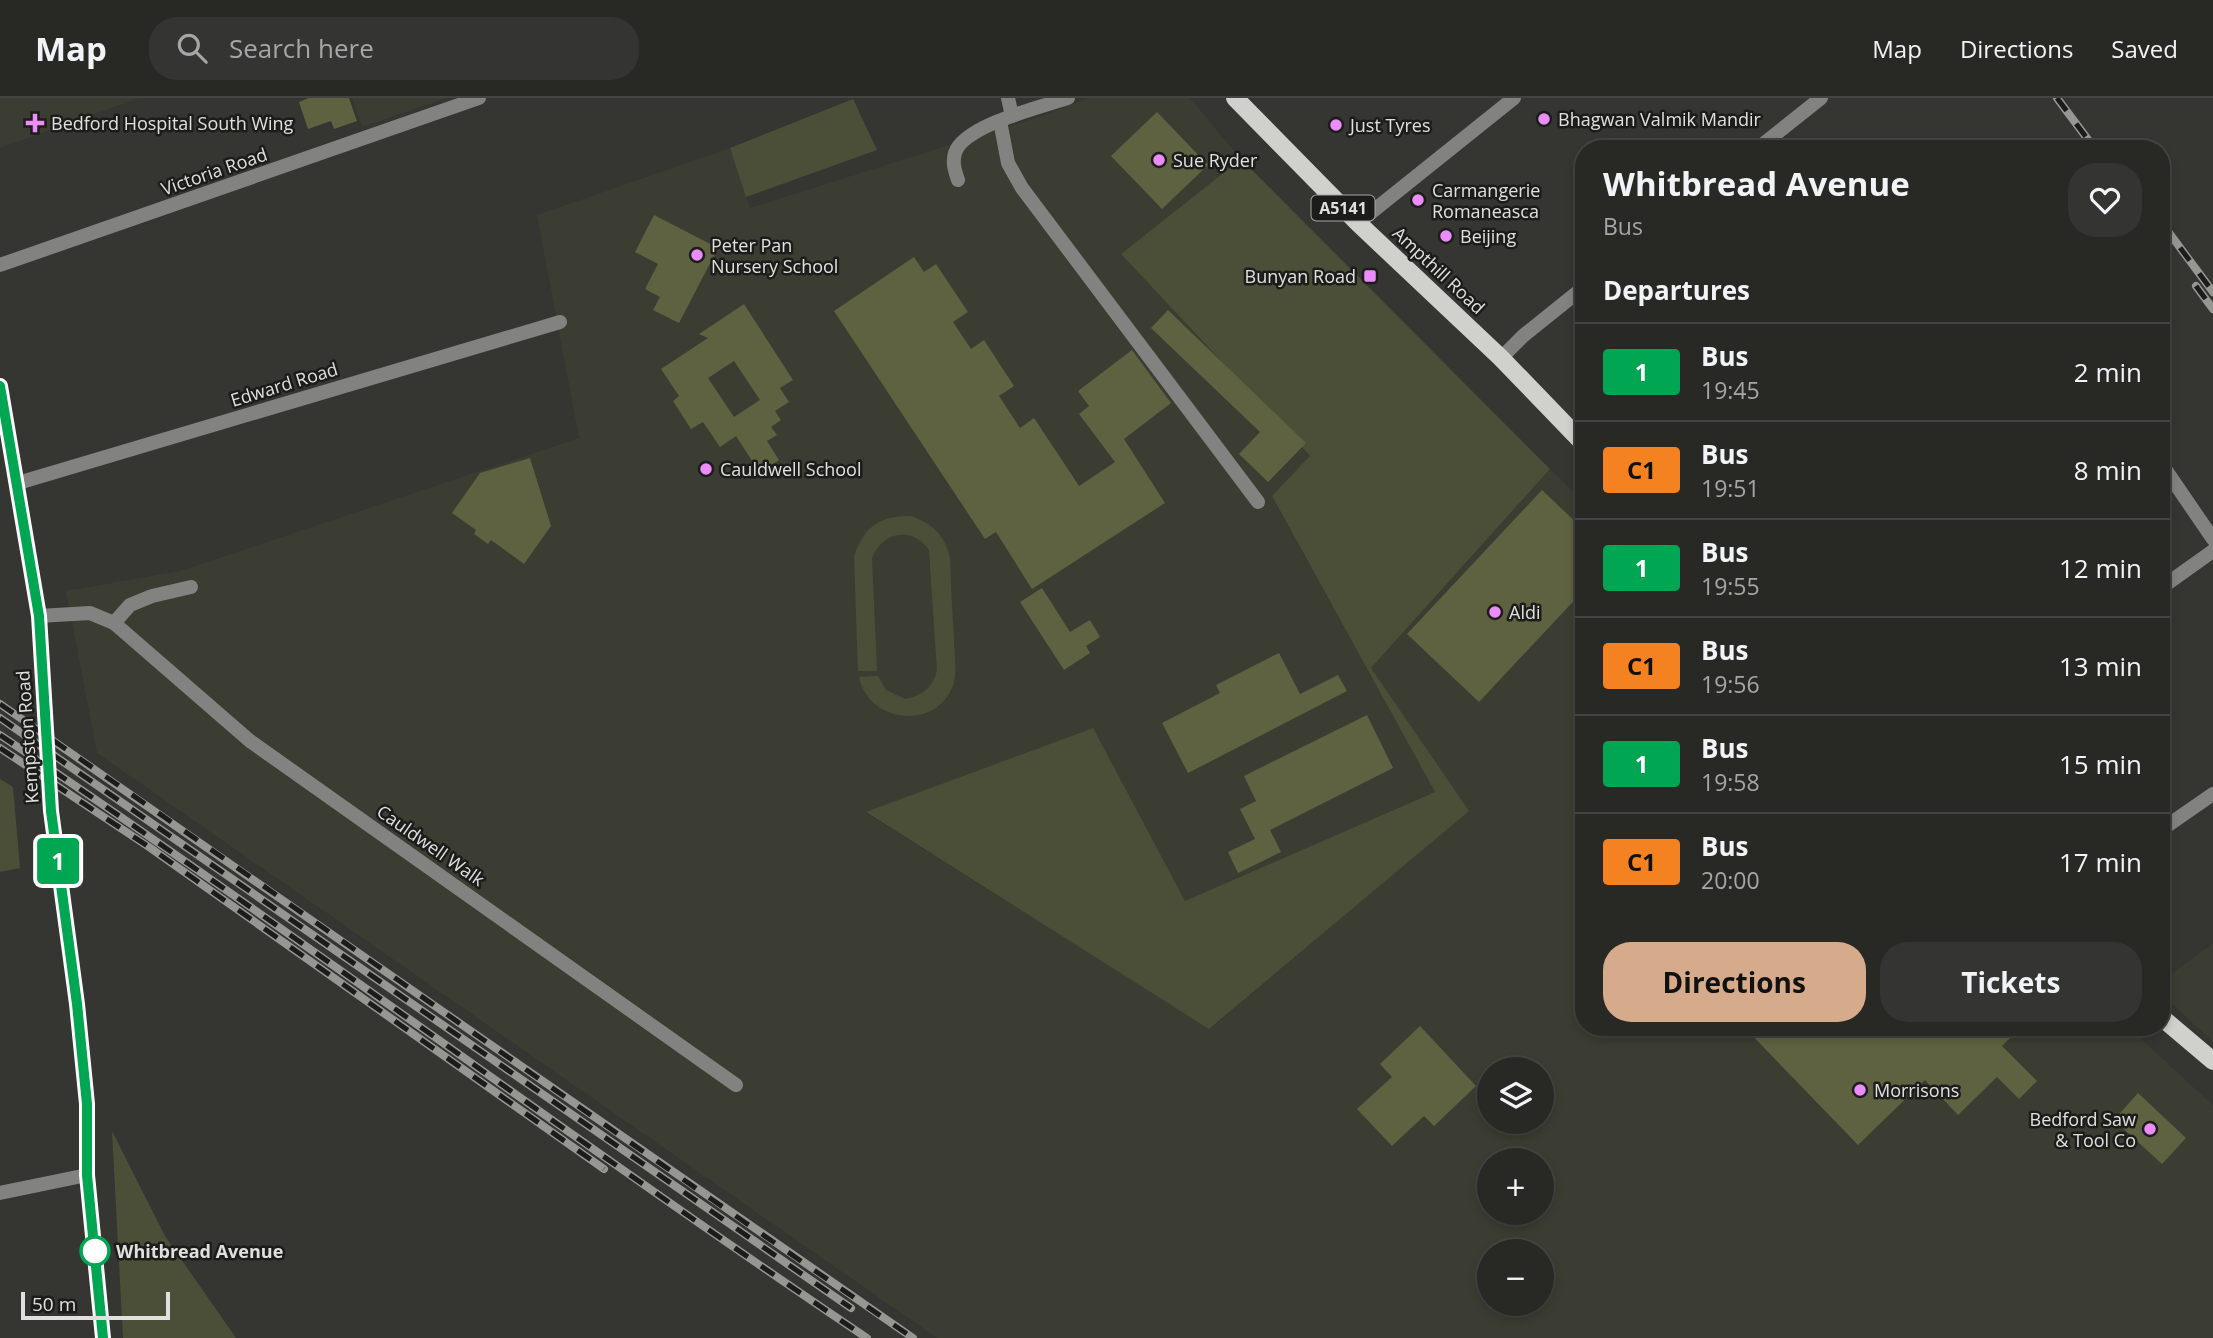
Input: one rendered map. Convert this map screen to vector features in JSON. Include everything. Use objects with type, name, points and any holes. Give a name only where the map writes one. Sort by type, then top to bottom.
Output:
[{"type":"main road","name":"Ampthill Road","points":[[1235,98],[1358,223],[1501,358],[1575,435]]},
{"type":"main road","name":"Kempston Road","points":[[0,386],[39,616],[51,811],[77,1004],[87,1104],[87,1175],[103,1338]]},
{"type":"main road","points":[[2170,1025],[2213,1061]]},
{"type":"street","name":"Victoria Road","points":[[0,265],[479,98]]},
{"type":"street","points":[[1008,98],[1008,163],[1022,188],[1258,502]]},
{"type":"street","points":[[958,180],[953,165],[956,150],[968,136],[1006,119],[1068,98]]},
{"type":"street","points":[[1358,223],[1514,98]]},
{"type":"street","points":[[1768,140],[1821,98]]},
{"type":"street","points":[[1501,358],[1523,336],[1575,294]]},
{"type":"street","name":"Edward Road","points":[[18,483],[561,322]]},
{"type":"street","points":[[2170,476],[2213,538]]},
{"type":"street","points":[[2170,582],[2213,551]]},
{"type":"street","points":[[114,623],[130,605],[152,596],[191,587]]},
{"type":"street","name":"Cauldwell Walk","points":[[39,616],[90,613],[114,623],[250,741],[736,1085]]},
{"type":"street","points":[[2170,824],[2213,793]]},
{"type":"street","points":[[0,1193],[87,1175]]},
{"type":"shaded area","name":"Bedford Hospital South Wing","points":[[0,98],[139,98],[0,148]]},
{"type":"shaded area","points":[[352,98],[447,98],[362,127]]},
{"type":"shaded area","points":[[1088,98],[1190,98],[1241,159],[1121,254],[1310,457],[1272,497],[1435,792],[1185,901],[1092,728],[866,813],[1210,1029],[1468,811],[1371,668],[1550,469],[1575,494],[1575,1036],[2138,1036],[2213,1105],[2213,1338],[937,1338],[97,753],[66,591],[180,571],[579,438],[537,215],[730,148],[750,208],[1047,114]]},
{"type":"shaded area","points":[[2213,943],[2213,1042],[2170,1001],[2170,975]]},
{"type":"green space","points":[[853,99],[877,150],[746,197],[730,148]]},
{"type":"green space","points":[[1241,159],[1550,469],[1371,668],[1469,811],[1209,1029],[866,812],[1093,728],[1185,901],[1435,792],[1272,496],[1310,456],[1121,254]]},
{"type":"green space","points":[[910,516],[925,522],[936,531],[948,550],[955,671],[954,682],[946,698],[935,709],[920,715],[905,716],[890,713],[876,705],[865,693],[859,677],[878,676],[886,690],[905,699],[922,693],[933,681],[937,670],[929,550],[914,537],[898,535],[883,542],[872,558],[877,671],[858,671],[854,556],[863,538],[874,525],[889,518]]},
{"type":"green space","points":[[0,779],[13,787],[20,868],[0,872]]},
{"type":"green space","points":[[112,1131],[165,1236],[236,1338],[123,1338]]},
{"type":"building","points":[[309,98],[349,98],[357,121],[334,129],[331,121],[308,129],[299,102]]},
{"type":"building","name":"Sue Ryder","points":[[1157,112],[1208,165],[1162,209],[1111,156]]},
{"type":"building","points":[[654,215],[718,248],[679,323],[653,310],[660,297],[645,289],[658,264],[635,252]]},
{"type":"building","points":[[914,257],[924,272],[936,264],[968,312],[953,322],[971,349],[984,340],[1014,386],[999,396],[1020,428],[1034,418],[1079,486],[1115,462],[1079,414],[1089,406],[1078,391],[1132,350],[1171,403],[1124,439],[1165,503],[1032,589],[996,532],[985,539],[834,311]]},
{"type":"building","points":[[744,304],[793,380],[780,388],[789,402],[775,411],[781,420],[771,427],[777,435],[767,441],[779,460],[760,473],[736,436],[720,447],[703,422],[691,429],[673,401],[679,396],[661,369],[708,338],[699,334]],"holes":[[[734,361],[760,400],[734,417],[708,378]]]},
{"type":"building","points":[[1168,310],[1306,443],[1268,482],[1239,454],[1260,432],[1151,328]]},
{"type":"building","points":[[530,458],[551,526],[524,564],[491,540],[488,544],[474,534],[476,530],[452,513],[480,473]]},
{"type":"building","name":"Aldi","points":[[1542,490],[1575,521],[1575,600],[1479,702],[1407,634]]},
{"type":"building","points":[[1042,588],[1070,632],[1090,620],[1100,637],[1086,646],[1090,653],[1064,670],[1020,602]]},
{"type":"building","points":[[1279,653],[1300,694],[1338,675],[1347,691],[1188,773],[1162,723],[1220,693],[1216,685]]},
{"type":"building","points":[[1367,715],[1393,768],[1270,830],[1281,852],[1238,873],[1228,852],[1255,839],[1240,809],[1256,801],[1244,776]]},
{"type":"building","points":[[1420,1026],[1476,1086],[1434,1126],[1424,1116],[1392,1146],[1357,1109],[1392,1077],[1380,1064]]},
{"type":"building","name":"Morrisons","points":[[1753,1036],[2012,1036],[2002,1046],[2037,1081],[2019,1099],[1997,1077],[1958,1115],[1925,1080],[1858,1145]]},
{"type":"building","name":"Bedford Saw & Tool Co","points":[[2138,1093],[2186,1138],[2162,1164],[2114,1120]]},
{"type":"railway","points":[[2057,98],[2088,140]]},
{"type":"railway","points":[[2170,234],[2213,292]]},
{"type":"railway","points":[[2196,286],[2213,309]]},
{"type":"railway","points":[[0,704],[913,1338]]},
{"type":"railway","points":[[0,718],[851,1308]]},
{"type":"railway","points":[[0,735],[218,884],[650,1189],[867,1338]]},
{"type":"railway","points":[[0,748],[149,847],[604,1169]]},
{"type":"bus line","name":"1","points":[[0,386],[39,616],[51,811],[77,1004],[87,1104],[87,1175],[103,1338]]},
{"type":"place","name":"Bhagwan Valmik Mandir","points":[[1544,119]]},
{"type":"place","name":"Bedford Hospital South Wing","points":[[35,123]]},
{"type":"place","name":"Just Tyres","points":[[1336,125]]},
{"type":"place","name":"Sue Ryder","points":[[1159,160]]},
{"type":"place","name":"Carmangerie Romaneasca","points":[[1418,200]]},
{"type":"place","name":"Beijing","points":[[1446,236]]},
{"type":"place","name":"Peter Pan Nursery School","points":[[697,255]]},
{"type":"place","name":"Bunyan Road","points":[[1370,276]]},
{"type":"place","name":"Cauldwell School","points":[[706,469]]},
{"type":"place","name":"Aldi","points":[[1495,612]]},
{"type":"place","name":"Morrisons","points":[[1860,1090]]},
{"type":"place","name":"Bedford Saw & Tool Co","points":[[2150,1129]]},
{"type":"place","name":"Whitbread Avenue","points":[[95,1251]]}]
